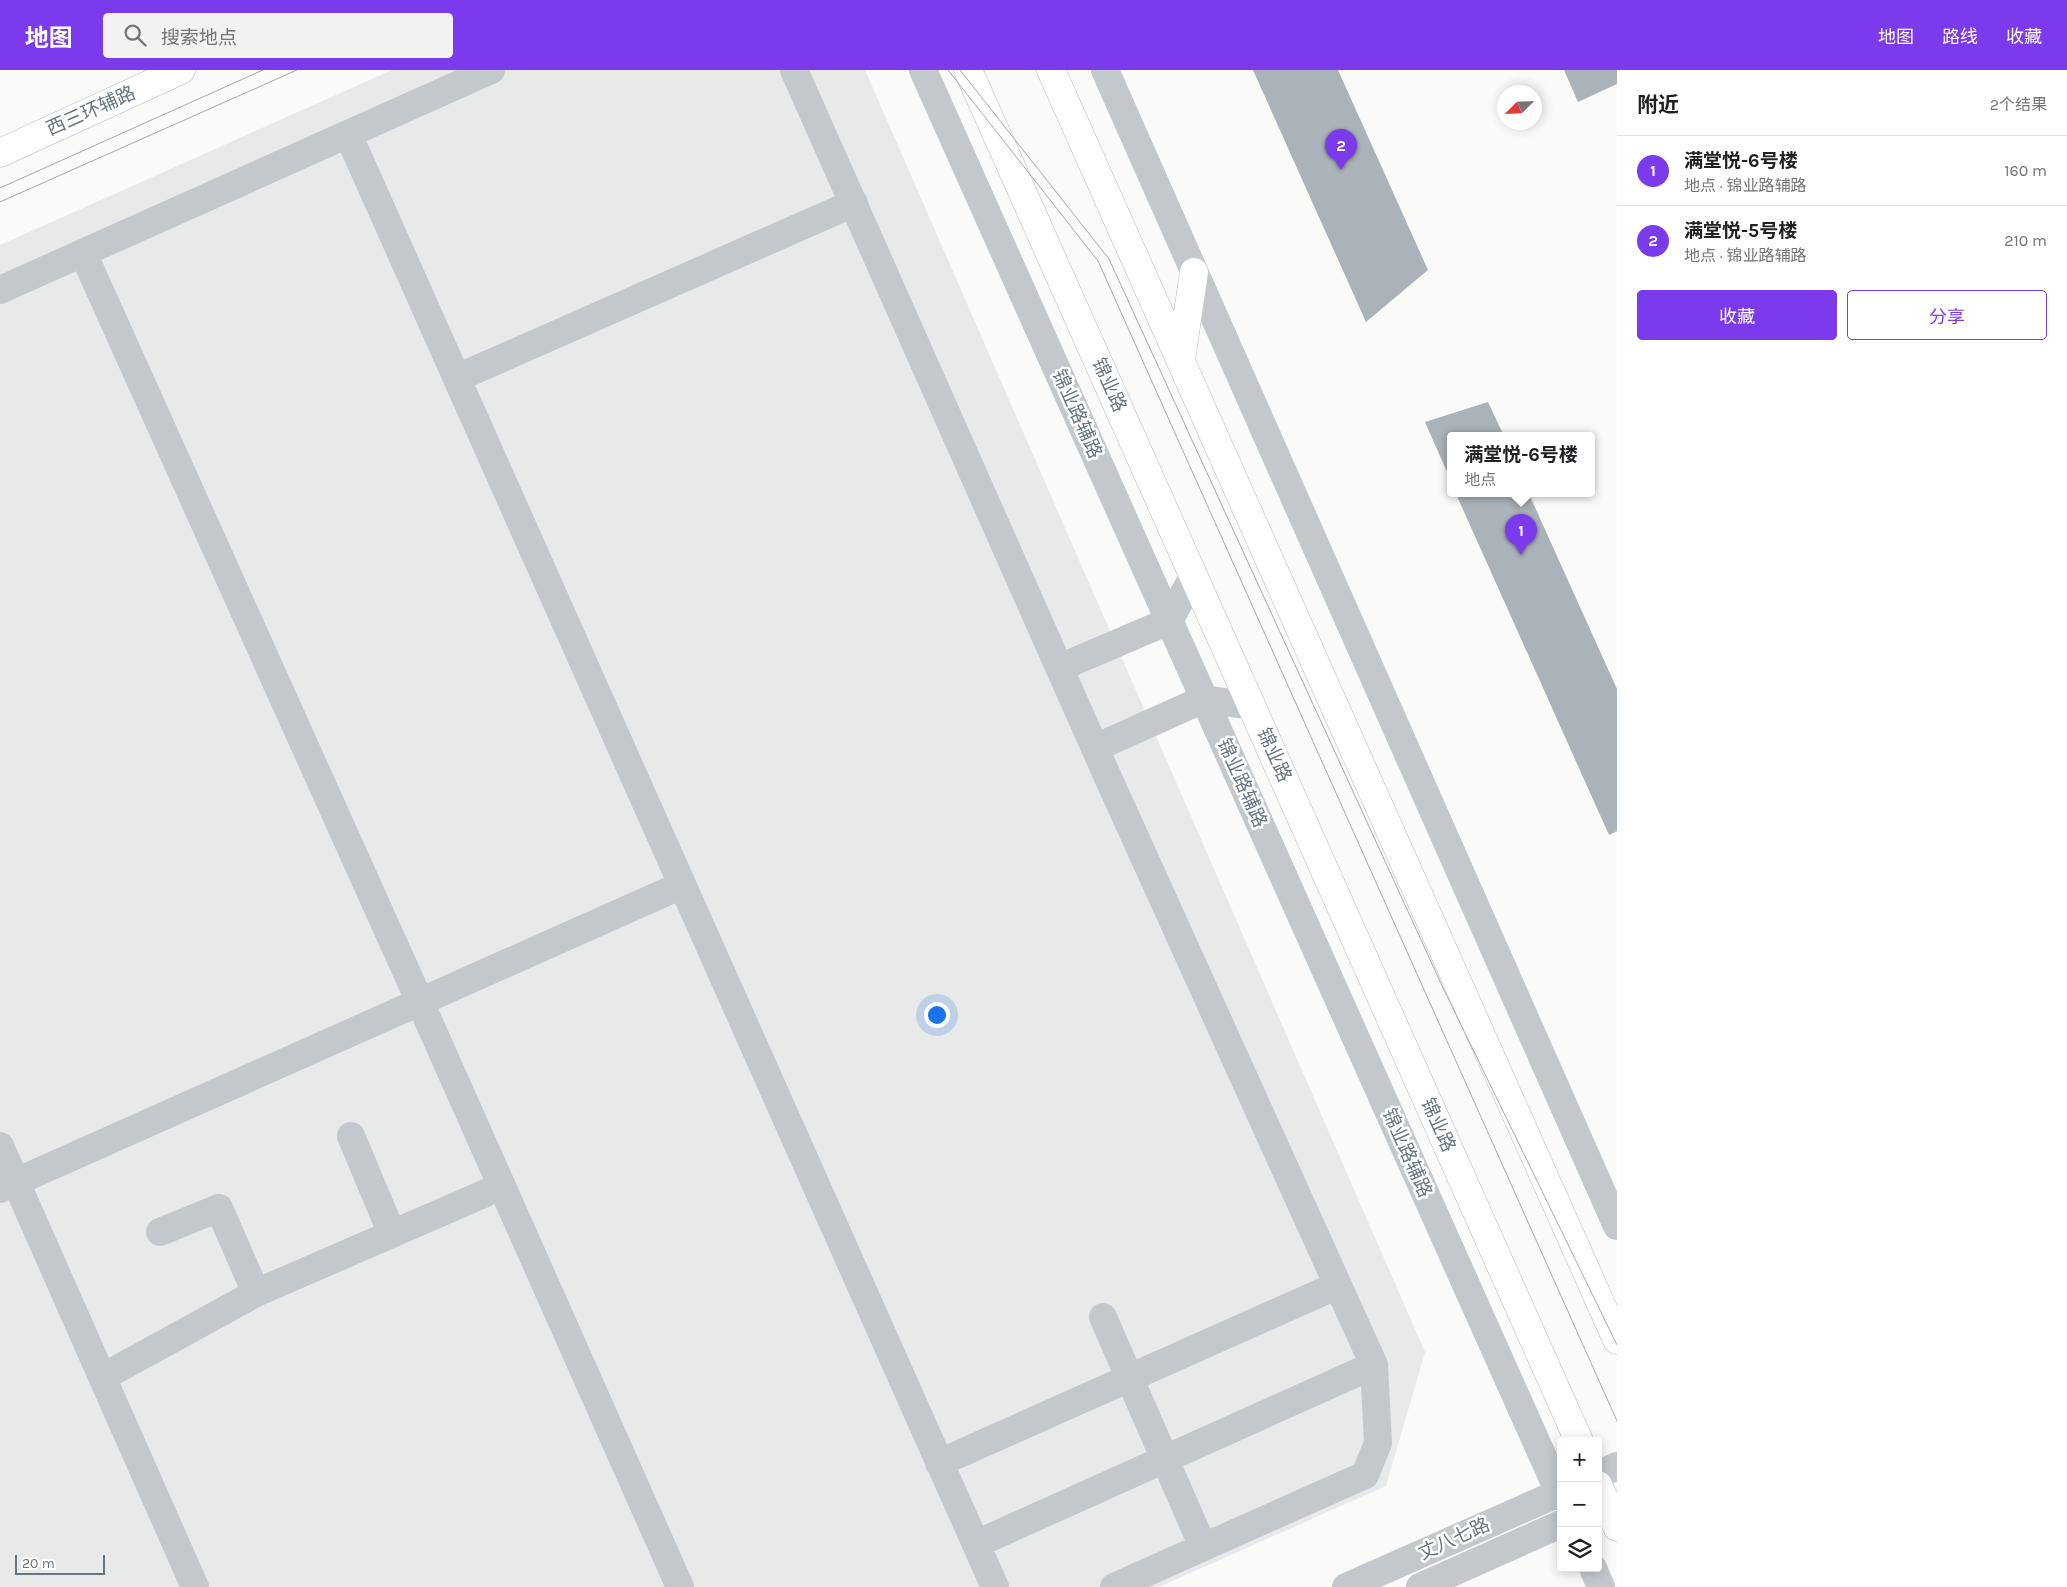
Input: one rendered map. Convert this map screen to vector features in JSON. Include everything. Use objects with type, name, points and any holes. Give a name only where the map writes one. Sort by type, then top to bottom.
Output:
[{"type":"main road","name":"西三环辅路","points":[[0,153],[182,70]]},
{"type":"main road","name":"锦业路","points":[[968,70],[1577,1437]]},
{"type":"main road","points":[[1051,70],[1617,1340]]},
{"type":"main road","points":[[1181,360],[1194,272]]},
{"type":"street","points":[[0,290],[491,70]]},
{"type":"street","points":[[794,70],[1059,668],[1374,1365],[1378,1443],[1365,1475],[1114,1587]]},
{"type":"street","name":"锦业路辅路","points":[[923,70],[1557,1487]]},
{"type":"street","points":[[1104,70],[1617,1226]]},
{"type":"street","points":[[348,134],[995,1587]]},
{"type":"street","points":[[457,378],[854,203]]},
{"type":"street","points":[[83,253],[420,1002],[680,1587]]},
{"type":"street","points":[[1059,668],[1169,621],[1194,575]]},
{"type":"street","points":[[1095,748],[1204,699],[1252,706]]},
{"type":"street","points":[[8,1185],[682,885]]},
{"type":"street","points":[[351,1136],[392,1234]]},
{"type":"street","points":[[0,1146],[8,1185],[103,1377],[195,1587]]},
{"type":"street","points":[[103,1377],[256,1293],[502,1186]]},
{"type":"street","points":[[160,1232],[219,1208],[256,1293]]},
{"type":"street","points":[[939,1463],[1338,1285]]},
{"type":"street","points":[[1103,1317],[1203,1548]]},
{"type":"street","points":[[976,1544],[1374,1365]]},
{"type":"street","points":[[1602,1473],[1617,1466]]},
{"type":"street","name":"丈八七路","points":[[1346,1587],[1557,1495]]},
{"type":"street","name":"丈八七路","points":[[1420,1587],[1557,1526]]},
{"type":"street","points":[[1595,1572],[1601,1587]]},
{"type":"shaded area","points":[[392,70],[865,70],[1425,1352],[1386,1486],[1159,1587],[0,1587],[0,245]]},
{"type":"building","points":[[1253,70],[1338,70],[1428,270],[1366,322]]},
{"type":"building","points":[[1564,70],[1617,70],[1617,84],[1578,102]]},
{"type":"building","points":[[1488,402],[1502,432],[1447,432],[1447,472],[1425,422]]},
{"type":"building","points":[[1457,497],[1530,497],[1617,689],[1617,831],[1609,835]]},
{"type":"tram line","points":[[0,188],[263,70]]},
{"type":"tram line","points":[[0,202],[297,70]]},
{"type":"tram line","points":[[948,70],[1098,261],[1617,1421]]},
{"type":"tram line","points":[[960,70],[1109,259],[1444,990],[1617,1345]]},
{"type":"place","name":"满堂悦-5号楼","points":[[1341,170]]},
{"type":"place","name":"满堂悦-6号楼","points":[[1521,555]]}]
